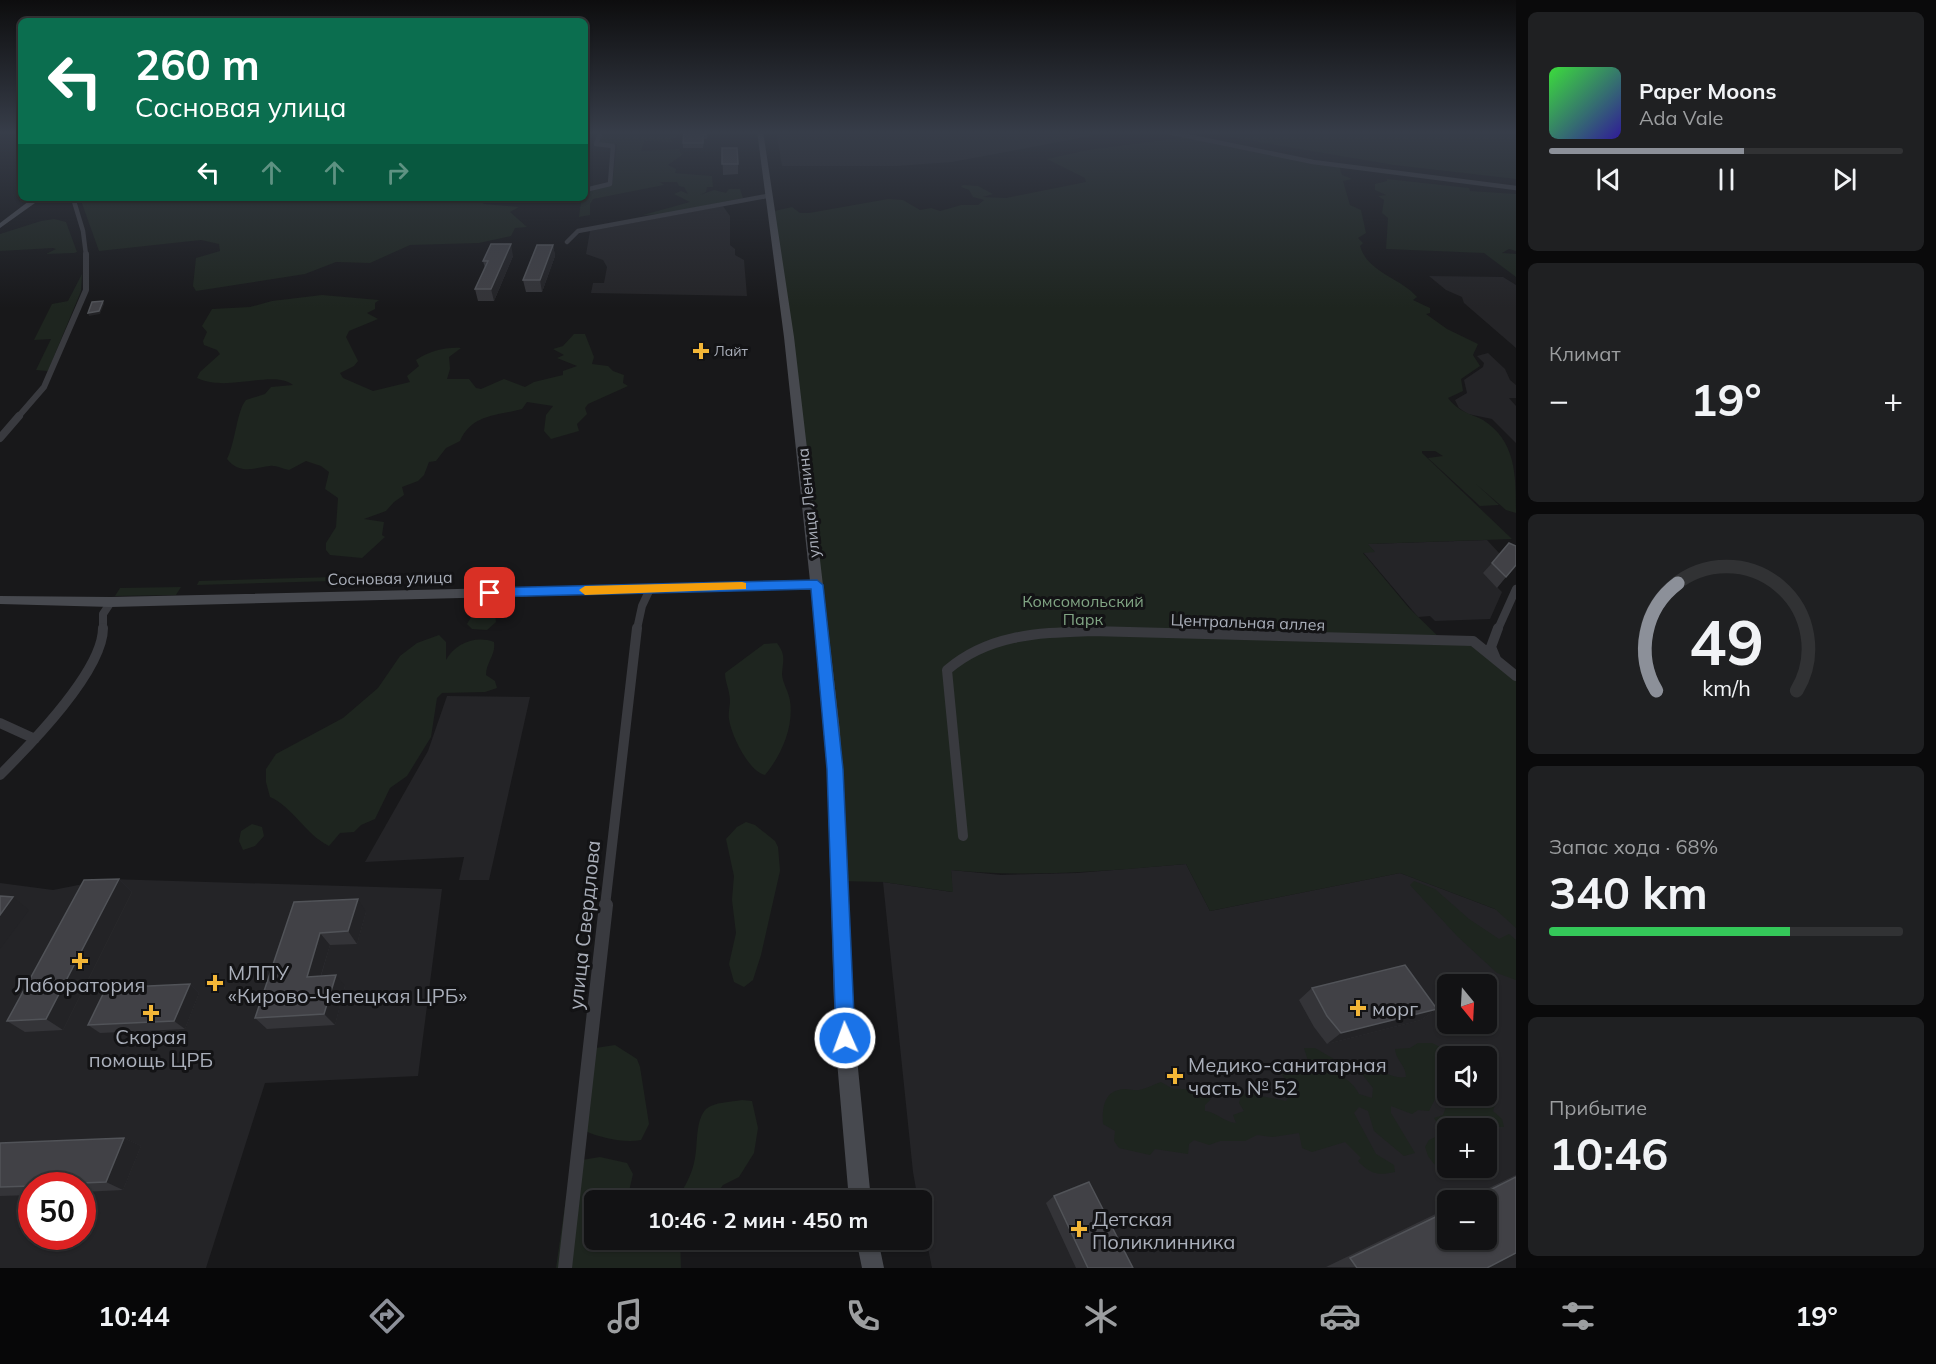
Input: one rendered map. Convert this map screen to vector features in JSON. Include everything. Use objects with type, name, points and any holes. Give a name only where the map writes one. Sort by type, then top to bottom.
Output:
[{"type":"main road","name":"улица Ленина","points":[[766,190],[789,337],[833,740],[845,1038],[859,1190]]},
{"type":"main road","points":[[0,226],[34,201]]},
{"type":"main road","name":"Сосновая улица","points":[[0,600],[111,602],[817,585]]},
{"type":"main road","points":[[869,1250],[873,1268]]},
{"type":"street","points":[[567,242],[578,231],[767,196]]},
{"type":"street","points":[[0,438],[44,387],[86,290],[88,269],[83,231],[75,201]]},
{"type":"street","name":"улица Свердлова","points":[[566,1268],[636,632],[642,606],[650,589]]},
{"type":"street","points":[[1516,589],[1492,640],[1491,647],[1497,661],[1516,676]]},
{"type":"street","points":[[0,775],[36,739],[71,697],[99,646],[106,624],[103,614],[111,602]]},
{"type":"street","name":"Центральная аллея","points":[[963,836],[947,670],[980,645],[1031,634],[1091,631],[1473,642],[1497,661]]},
{"type":"street","points":[[0,723],[36,739]]},
{"type":"shaded area","points":[[723,206],[730,216],[730,245],[735,249],[735,255],[744,260],[747,296],[591,293],[593,283],[604,283],[607,267],[603,260],[586,254],[590,231]]},
{"type":"shaded area","points":[[1429,276],[1503,277],[1516,285],[1516,348],[1464,303],[1462,297],[1446,290]]},
{"type":"shaded area","points":[[1488,353],[1505,369],[1510,380],[1516,385],[1516,398],[1509,398],[1516,406],[1516,443],[1492,419],[1468,414],[1459,408],[1455,400],[1467,393],[1464,380],[1483,367],[1484,363],[1477,356]]},
{"type":"shaded area","points":[[1487,540],[1500,554],[1516,561],[1516,565],[1497,587],[1502,592],[1490,619],[1435,621],[1430,616],[1418,617],[1363,552],[1374,551],[1367,544]]},
{"type":"shaded area","points":[[447,696],[530,697],[489,880],[459,880],[464,857],[365,862],[428,751]]},
{"type":"shaded area","name":"Медико-санитарная часть № 52","points":[[1186,864],[1210,911],[1400,873],[1516,917],[1516,1268],[932,1268],[928,1250],[932,1250],[932,1190],[916,1190],[913,1172],[883,882],[952,892],[951,870],[1001,875],[1077,873]]},
{"type":"shaded area","name":"МЛПУ «Кирово-Чепецкая ЦРБ»","points":[[109,879],[442,889],[418,1076],[265,1083],[206,1268],[0,1268],[0,883],[53,890]]},
{"type":"green space","points":[[638,190],[593,199],[590,204],[590,215],[579,217],[581,201],[588,201],[588,191]]},
{"type":"green space","points":[[686,190],[706,190],[700,195],[714,190],[726,193],[728,190],[740,190],[743,198],[663,214],[643,215],[690,202],[674,194],[681,191],[688,194]]},
{"type":"green space","name":"Комсомольский Парк","points":[[969,190],[986,190],[993,194],[983,197],[1006,198],[1045,190],[1346,190],[1350,205],[1361,210],[1366,233],[1358,238],[1363,243],[1360,246],[1370,263],[1410,290],[1417,297],[1413,300],[1430,308],[1430,313],[1426,314],[1447,329],[1478,344],[1473,355],[1480,366],[1461,379],[1463,391],[1448,398],[1460,409],[1494,428],[1502,438],[1512,460],[1516,513],[1506,510],[1476,484],[1499,505],[1480,506],[1428,458],[1443,456],[1435,451],[1422,451],[1422,453],[1512,539],[1368,544],[1375,552],[1363,553],[1409,608],[1444,642],[1473,641],[1516,676],[1516,928],[1495,909],[1400,873],[1210,911],[1186,864],[1039,873],[951,870],[953,892],[883,882],[838,881],[835,769],[770,212],[792,207],[800,213],[809,213],[888,199],[903,200],[920,210],[931,208],[940,211],[961,205],[978,205],[984,200],[973,197]]},
{"type":"green space","points":[[1375,190],[1470,190],[1516,194],[1516,251],[1509,249],[1502,253],[1516,254],[1516,277],[1484,253],[1386,249],[1388,218],[1382,213],[1384,200],[1378,196],[1386,195]]},
{"type":"green space","points":[[81,201],[480,201],[484,204],[519,207],[510,212],[527,227],[515,228],[511,236],[479,243],[410,245],[370,263],[336,262],[305,274],[196,291],[193,286],[196,258],[220,251],[219,244],[201,240],[99,251]]},
{"type":"green space","points":[[54,219],[66,222],[77,252],[46,254],[56,249],[53,248],[0,251],[0,234]]},
{"type":"green space","points":[[82,274],[81,291],[48,371],[36,370],[51,339],[34,340],[52,304],[68,301]]},
{"type":"green space","points":[[322,295],[379,300],[375,303],[375,309],[367,313],[378,319],[349,331],[346,337],[358,361],[354,366],[340,373],[343,378],[373,391],[410,382],[407,376],[419,366],[416,360],[438,350],[455,348],[461,348],[449,357],[450,369],[447,379],[469,379],[476,388],[481,389],[504,379],[525,387],[534,382],[563,375],[563,371],[577,366],[557,358],[564,355],[553,349],[563,346],[574,334],[585,334],[594,357],[592,364],[608,366],[613,371],[624,375],[623,383],[628,386],[588,404],[585,408],[587,414],[577,424],[579,431],[551,439],[544,431],[546,415],[553,406],[527,402],[522,409],[478,421],[465,432],[460,441],[446,448],[436,461],[429,462],[424,475],[418,481],[402,487],[404,495],[386,511],[364,519],[384,522],[382,535],[385,537],[362,558],[330,555],[326,550],[326,543],[336,527],[338,498],[325,489],[329,472],[321,466],[306,461],[289,470],[272,466],[242,469],[227,459],[240,411],[246,400],[265,394],[271,387],[293,385],[274,379],[222,383],[197,378],[200,372],[220,354],[217,350],[204,345],[203,341],[207,332],[202,326],[212,309],[250,307],[272,301]]},
{"type":"green space","points":[[334,577],[332,581],[197,585],[199,581]]},
{"type":"green space","points":[[181,587],[176,595],[115,596],[120,588]]},
{"type":"green space","points":[[485,610],[495,614],[496,622],[487,630],[472,629],[467,624],[473,614]]},
{"type":"green space","points":[[439,635],[446,642],[446,660],[455,649],[466,642],[487,640],[494,642],[494,651],[486,675],[495,681],[497,688],[485,692],[442,693],[437,698],[431,737],[407,776],[390,788],[375,819],[361,825],[354,832],[340,833],[329,846],[313,835],[286,807],[270,797],[266,782],[266,769],[276,754],[343,718],[378,688],[400,656],[417,643]]},
{"type":"green space","points":[[777,643],[783,654],[782,677],[791,711],[785,741],[765,775],[747,760],[733,734],[729,719],[730,697],[725,673],[764,644]]},
{"type":"green space","points":[[746,822],[755,825],[775,841],[778,847],[780,871],[761,955],[753,980],[744,987],[734,982],[729,964],[736,933],[732,900],[734,876],[726,839],[737,827]]},
{"type":"green space","points":[[252,824],[262,827],[264,836],[255,846],[243,850],[239,841],[241,831]]},
{"type":"green space","points":[[1414,881],[1435,889],[1469,919],[1499,939],[1509,934],[1516,940],[1516,980],[1497,973],[1457,936],[1410,885]]},
{"type":"green space","points":[[1418,1043],[1432,1043],[1438,1046],[1437,1100],[1435,1099],[1429,1111],[1418,1110],[1412,1114],[1391,1106],[1391,1113],[1415,1153],[1404,1156],[1374,1131],[1368,1111],[1359,1107],[1354,1113],[1376,1154],[1394,1165],[1395,1172],[1384,1174],[1366,1169],[1358,1161],[1361,1158],[1345,1142],[1312,1152],[1302,1148],[1299,1133],[1273,1137],[1257,1135],[1245,1141],[1220,1141],[1209,1145],[1194,1140],[1189,1144],[1188,1154],[1155,1149],[1150,1155],[1119,1148],[1114,1141],[1115,1131],[1103,1124],[1104,1106],[1113,1092],[1142,1089],[1161,1082],[1173,1089],[1193,1091],[1208,1096],[1211,1099],[1205,1105],[1205,1111],[1236,1123],[1233,1115],[1244,1111],[1239,1103],[1241,1096],[1247,1093],[1286,1101],[1292,1093],[1281,1072],[1282,1063],[1295,1064],[1302,1071],[1312,1074],[1304,1048],[1315,1048],[1339,1062],[1329,1070],[1347,1079],[1359,1094],[1372,1098],[1373,1088],[1362,1074],[1365,1068],[1376,1069],[1396,1077],[1406,1077],[1395,1049],[1410,1048]]},
{"type":"green space","points":[[615,1045],[637,1059],[640,1067],[649,1124],[641,1140],[613,1139],[585,1131],[581,1111],[580,1079],[585,1059],[589,1049]]},
{"type":"green space","points":[[752,1101],[758,1128],[754,1153],[739,1177],[723,1185],[719,1190],[682,1190],[692,1170],[698,1126],[702,1114],[713,1105]]},
{"type":"green space","points":[[1494,1106],[1493,1111],[1502,1119],[1504,1127],[1497,1127],[1497,1118],[1437,1118],[1437,1122],[1434,1118],[1443,1115],[1446,1107]]},
{"type":"green space","points":[[1437,1136],[1437,1164],[1428,1156],[1425,1147],[1429,1140]]},
{"type":"green space","points":[[600,1157],[627,1163],[633,1174],[629,1190],[584,1190],[584,1250],[680,1250],[681,1268],[556,1268],[566,1198],[582,1160]]},
{"type":"building","points":[[491,244],[511,244],[491,289],[475,289],[488,261],[483,261]]},
{"type":"building","points":[[537,245],[553,245],[540,280],[523,280]]},
{"type":"building","points":[[103,301],[99,311],[88,313],[92,302]]},
{"type":"building","points":[[1509,543],[1516,546],[1516,565],[1506,577],[1492,563]]},
{"type":"building","points":[[119,879],[46,1019],[7,1021],[84,880]]},
{"type":"building","points":[[0,896],[13,897],[0,915]]},
{"type":"building","points":[[358,899],[348,931],[320,933],[307,977],[336,975],[324,1014],[255,1018],[294,902]]},
{"type":"building","name":"морг","points":[[1405,965],[1437,1009],[1341,1033],[1327,1016],[1312,988]]},
{"type":"building","name":"Скорая помощь ЦРБ","points":[[190,984],[174,1021],[88,1025],[106,988]]},
{"type":"building","points":[[124,1138],[106,1182],[96,1182],[96,1172],[18,1172],[18,1186],[0,1187],[0,1143]]},
{"type":"building","points":[[1516,1177],[1516,1253],[1487,1268],[1357,1268],[1350,1258],[1437,1216],[1437,1250],[1497,1250],[1497,1190],[1490,1190]]},
{"type":"building","name":"Детская Поликлинника","points":[[1089,1182],[1133,1268],[1088,1268],[1054,1196]]},
{"type":"slow traffic","points":[[585,590],[742,586]]},
{"type":"place","name":"Лайт","points":[[701,351]]},
{"type":"place","name":"Лаборатория","points":[[80,961]]},
{"type":"place","name":"МЛПУ «Кирово-Чепецкая ЦРБ»","points":[[215,983]]},
{"type":"place","name":"морг","points":[[1358,1008]]},
{"type":"place","name":"Скорая помощь ЦРБ","points":[[151,1013]]},
{"type":"place","name":"Медико-санитарная часть № 52","points":[[1175,1076]]},
{"type":"place","name":"Детская Поликлинника","points":[[1079,1229]]},
{"type":"route","points":[[490,593],[817,585],[835,769],[845,1038]]}]
